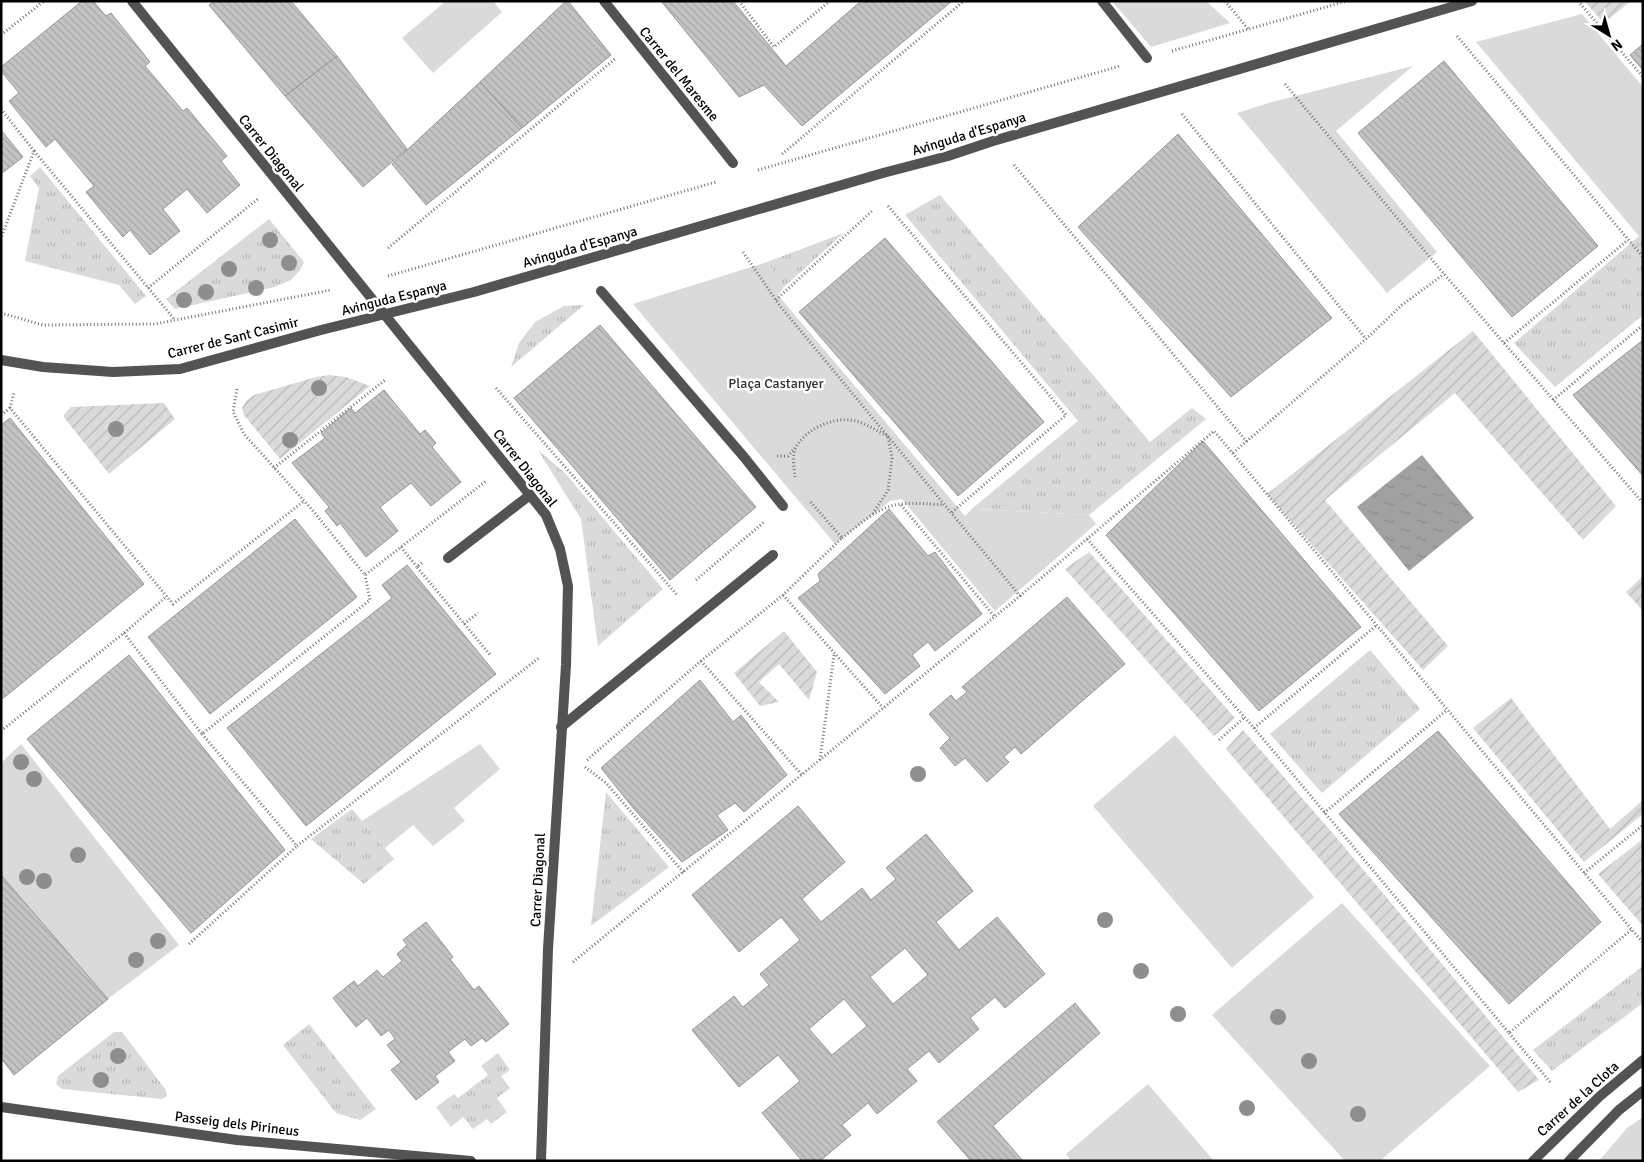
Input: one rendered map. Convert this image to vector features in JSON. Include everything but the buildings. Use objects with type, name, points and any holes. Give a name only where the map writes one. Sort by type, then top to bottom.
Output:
[{"type":"street","name":"Carrer Diagonal","points":[[132,1],[546,515],[560,549],[568,586],[566,665],[548,949],[541,1161]]},
{"type":"street","name":"Carrer del Maresme","points":[[604,1],[733,163]]},
{"type":"street","points":[[1102,1],[1147,58]]},
{"type":"street","name":"Avinguda d'Espanya","points":[[474,292],[948,156],[1030,130],[1472,1]]},
{"type":"street","points":[[601,291],[744,457],[783,506]]},
{"type":"street","name":"Avinguda Espanya","points":[[321,330],[474,292]]},
{"type":"street","name":"Carrer de Sant Casimir","points":[[1,360],[42,367],[113,372],[180,369],[321,330]]},
{"type":"street","points":[[448,558],[530,495]]},
{"type":"street","points":[[561,727],[773,555]]},
{"type":"street","name":"Carrer de la Clota","points":[[1533,1161],[1600,1096],[1643,1060]]},
{"type":"street","points":[[1568,1161],[1619,1110],[1643,1091]]},
{"type":"street","name":"Passeig dels Pirineus","points":[[1,1107],[237,1140],[470,1161]]},
{"type":"path","points":[[1,35],[44,1]]},
{"type":"path","points":[[739,1],[774,47],[830,1]]},
{"type":"path","points":[[782,154],[964,1]]},
{"type":"path","points":[[1225,1],[1248,30]]},
{"type":"path","points":[[752,172],[1346,1]]},
{"type":"path","points":[[1578,1],[1643,77]]},
{"type":"path","points":[[1457,36],[1643,257]]},
{"type":"path","points":[[388,248],[636,42]]},
{"type":"path","points":[[1285,84],[1444,274],[1643,503]]},
{"type":"path","points":[[1,109],[175,320]]},
{"type":"path","points":[[1182,113],[1366,339]]},
{"type":"path","points":[[1,238],[34,151]]},
{"type":"path","points":[[1014,165],[1247,442]]},
{"type":"path","points":[[1,313],[43,325],[156,324],[360,285],[720,181]]},
{"type":"path","points":[[148,288],[262,196]]},
{"type":"path","points":[[888,206],[1066,414],[951,513]]},
{"type":"path","points":[[776,300],[872,211]]},
{"type":"path","points":[[1504,343],[1628,240]]},
{"type":"path","points":[[742,252],[776,300],[1020,596]]},
{"type":"path","points":[[1233,453],[1366,339],[1402,305],[1444,274]]},
{"type":"path","points":[[1553,400],[1643,325]]},
{"type":"path","points":[[274,468],[385,380]]},
{"type":"path","points":[[496,388],[678,596],[685,590]]},
{"type":"path","points":[[202,734],[370,600],[365,575],[304,501],[244,434],[233,412],[237,389]]},
{"type":"path","points":[[1,415],[10,408],[14,393]]},
{"type":"path","points":[[10,408],[173,604],[304,501]]},
{"type":"path","points":[[842,538],[796,483],[794,466],[796,448],[812,430],[836,420],[857,421],[888,436]]},
{"type":"path","points":[[572,964],[995,617],[1214,431],[1643,942]]},
{"type":"path","points":[[872,515],[888,490],[892,458],[888,436]]},
{"type":"path","points":[[365,575],[489,479]]},
{"type":"path","points":[[693,583],[801,490]]},
{"type":"path","points":[[901,505],[995,617]]},
{"type":"path","points":[[684,873],[606,783],[582,765],[701,661],[784,595],[842,538],[872,515],[890,506],[944,505]]},
{"type":"path","points":[[1087,539],[1245,717],[1551,1083]]},
{"type":"path","points":[[401,547],[417,567]]},
{"type":"path","points":[[784,595],[883,708]]},
{"type":"path","points":[[1,731],[124,633],[166,596]]},
{"type":"path","points":[[478,614],[464,624],[491,656]]},
{"type":"path","points":[[1254,728],[1377,625]]},
{"type":"path","points":[[124,633],[202,734],[297,846]]},
{"type":"path","points":[[189,944],[297,846],[547,652]]},
{"type":"path","points":[[820,760],[834,654]]},
{"type":"path","points":[[701,661],[802,775]]},
{"type":"path","points":[[1324,813],[1448,710]]},
{"type":"path","points":[[1219,740],[1245,717]]},
{"type":"path","points":[[1584,873],[1643,825]]},
{"type":"path","points":[[1510,1033],[1632,930]]},
{"type":"green space","points":[[446,1],[493,1],[502,12],[433,73],[402,38]]},
{"type":"green space","points":[[1112,1],[1206,1],[1230,23],[1151,47]]},
{"type":"green space","points":[[1593,1],[1631,1],[1604,23],[1586,3]]},
{"type":"green space","points":[[1582,14],[1643,87],[1643,241],[1476,42]]},
{"type":"green space","points":[[1413,66],[1336,131],[1437,252],[1387,293],[1237,113],[1272,102]]},
{"type":"green space","points":[[40,167],[146,296],[135,304],[119,285],[25,261],[39,188],[30,176]]},
{"type":"green space","points":[[940,195],[1150,442],[1192,408],[1206,419],[1089,515],[977,509],[974,507],[1078,421],[905,215]]},
{"type":"green space","points":[[269,219],[304,262],[301,269],[291,280],[275,287],[175,309],[166,299]]},
{"type":"green space","points":[[844,233],[784,287],[767,262]]},
{"type":"green space","points":[[1639,236],[1643,241],[1643,315],[1555,387],[1514,343]]},
{"type":"green space","name":"Plaça Castanyer","points":[[767,262],[784,287],[778,295],[965,516],[974,507],[978,509],[1089,515],[1096,524],[995,611],[902,499],[890,501],[835,544],[633,304]]},
{"type":"green space","points":[[584,305],[511,367],[519,343],[535,322],[564,306]]},
{"type":"green space","points":[[1473,331],[1616,506],[1583,540],[1455,393],[1325,500],[1448,646],[1423,670],[1267,494]]},
{"type":"green space","points":[[330,375],[346,377],[370,386],[280,459],[244,415],[242,408],[246,401],[254,395],[316,377]]},
{"type":"green space","points":[[164,403],[175,419],[109,474],[63,416],[71,407]]},
{"type":"green space","points":[[538,450],[565,473],[663,589],[598,646],[581,519]]},
{"type":"green space","points":[[1089,552],[1235,718],[1214,736],[1065,569]]},
{"type":"green space","points":[[1643,576],[1643,611],[1626,592]]},
{"type":"green space","points":[[784,631],[817,672],[809,700],[779,664],[759,682],[779,702],[760,706],[734,673]]},
{"type":"green space","points":[[1370,650],[1420,709],[1322,793],[1270,734]]},
{"type":"green space","points":[[1511,698],[1610,829],[1643,800],[1643,814],[1584,862],[1473,728]]},
{"type":"green space","points":[[1243,730],[1336,837],[1539,1080],[1518,1092],[1226,749]]},
{"type":"green space","points":[[1175,735],[1314,897],[1232,968],[1093,806]]},
{"type":"green space","points":[[21,744],[179,945],[108,999],[1,875],[1,763]]},
{"type":"green space","points":[[480,744],[500,769],[454,808],[465,821],[433,846],[413,825],[385,848],[362,821]]},
{"type":"green space","points":[[606,792],[669,867],[591,926]]},
{"type":"green space","points":[[352,809],[394,859],[364,884],[311,839]]},
{"type":"green space","points":[[1643,839],[1643,926],[1598,874]]},
{"type":"green space","points":[[1342,903],[1490,1066],[1380,1161],[1345,1161],[1212,1015]]},
{"type":"green space","points":[[1643,966],[1643,1003],[1552,1071],[1533,1050]]},
{"type":"green space","points":[[309,1024],[376,1109],[360,1120],[336,1113],[283,1045]]},
{"type":"green space","points":[[114,1032],[122,1032],[166,1090],[167,1096],[162,1099],[62,1089],[56,1084],[58,1076]]},
{"type":"green space","points":[[498,1053],[510,1070],[501,1076],[510,1088],[497,1098],[507,1112],[491,1124],[487,1119],[473,1129],[463,1117],[451,1127],[436,1107],[454,1094],[458,1098],[488,1075],[481,1066]]},
{"type":"green space","points":[[1148,1084],[1214,1161],[1071,1161],[1066,1154]]},
{"type":"green space","points":[[1643,1117],[1643,1161],[1599,1161],[1627,1128]]},
{"type":"water","points":[[1422,455],[1474,518],[1409,571],[1357,507]]}]
